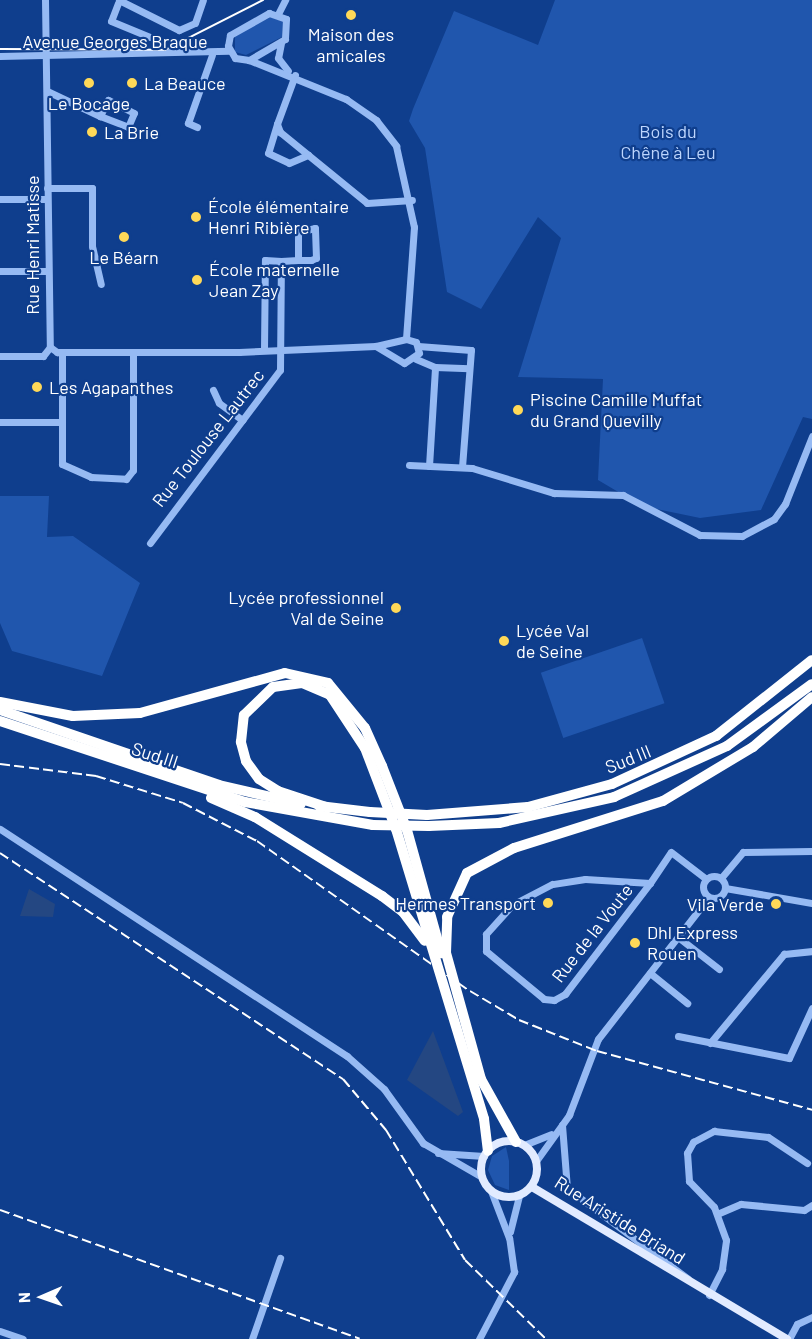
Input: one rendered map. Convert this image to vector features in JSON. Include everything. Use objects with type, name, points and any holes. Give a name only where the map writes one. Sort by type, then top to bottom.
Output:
[{"type":"highway","name":"Sud III","points":[[0,721],[195,786],[292,813],[373,825],[428,821],[528,807],[612,784],[716,736],[812,660]]},
{"type":"highway","points":[[0,702],[73,716],[140,713],[285,673],[328,683],[365,728],[382,766],[481,1079],[520,1144]]},
{"type":"highway","points":[[326,807],[278,791],[259,779],[246,761],[241,742],[244,715],[273,687],[302,682],[315,687],[346,712],[389,807],[484,1119],[486,1153]]},
{"type":"highway","name":"Sud III","points":[[0,710],[219,784],[326,807],[428,821],[499,823],[614,797],[726,746],[812,684]]},
{"type":"highway","points":[[453,987],[447,917],[467,873],[514,848],[663,801],[753,747],[812,697]]},
{"type":"highway","points":[[195,786],[403,912],[423,938],[439,977]]},
{"type":"main road","points":[[520,1144],[536,1161],[532,1186],[519,1196],[491,1191],[482,1177],[486,1153],[520,1144]]},
{"type":"main road","name":"Rue Aristide Briand","points":[[532,1186],[709,1295],[788,1339]]},
{"type":"street","name":"Rue Henri Matisse","points":[[45,0],[47,271],[50,347]]},
{"type":"street","points":[[150,37],[111,21],[118,2],[179,30],[195,23],[203,0]]},
{"type":"street","points":[[278,14],[285,0]]},
{"type":"street","points":[[293,74],[278,58],[288,24],[278,14],[265,14],[233,32],[229,51],[293,74],[376,120],[402,159],[412,200],[416,256],[406,339]]},
{"type":"street","points":[[249,60],[281,43]]},
{"type":"street","name":"Avenue Georges Braque","points":[[0,56],[47,58],[212,55],[229,51]]},
{"type":"street","points":[[197,127],[188,123],[212,55]]},
{"type":"street","points":[[293,74],[268,153],[289,163],[308,155]]},
{"type":"street","points":[[47,91],[99,116],[128,127],[134,113],[108,100],[99,116]]},
{"type":"street","points":[[278,124],[308,155],[373,206],[412,200]]},
{"type":"street","points":[[47,188],[92,188],[92,246],[101,284]]},
{"type":"street","points":[[0,199],[47,199]]},
{"type":"street","points":[[281,261],[298,260],[316,258],[315,228],[298,232],[298,260]]},
{"type":"street","name":"Rue Toulouse Lautrec","points":[[150,543],[280,370],[281,261],[265,260],[264,350]]},
{"type":"street","points":[[0,271],[47,271]]},
{"type":"street","points":[[396,357],[398,342],[406,339]]},
{"type":"street","points":[[406,339],[418,346],[471,350],[462,467]]},
{"type":"street","name":"Rue Toulouse Lautrec","points":[[133,353],[376,346],[398,342]]},
{"type":"street","points":[[376,346],[404,363],[416,359],[435,367],[469,368]]},
{"type":"street","points":[[416,359],[418,346]]},
{"type":"street","points":[[0,356],[43,356],[50,347],[62,352],[133,353],[130,476],[92,477],[62,464],[62,352]]},
{"type":"street","points":[[429,466],[435,367]]},
{"type":"street","points":[[213,390],[219,403],[242,420]]},
{"type":"street","points":[[0,422],[62,422]]},
{"type":"street","points":[[409,465],[462,467],[544,491],[623,495],[700,535],[742,536],[774,519],[785,504],[812,436]]},
{"type":"street","points":[[0,829],[356,1063],[433,1151],[482,1177]]},
{"type":"street","points":[[650,883],[671,852],[706,879],[721,878],[743,852],[812,851]]},
{"type":"street","points":[[721,878],[725,888]]},
{"type":"street","name":"Rue de la Voute","points":[[585,879],[650,883],[565,994],[554,1000],[544,999],[486,951],[486,934],[512,905],[552,884],[585,879]]},
{"type":"street","points":[[706,879],[703,889],[709,897]]},
{"type":"street","points":[[536,1161],[553,1133],[562,1125],[598,1039],[709,897],[719,896],[725,888]]},
{"type":"street","points":[[725,888],[812,903]]},
{"type":"street","points":[[678,937],[719,969]]},
{"type":"street","points":[[711,1043],[784,954],[812,951]]},
{"type":"street","points":[[650,973],[687,1003]]},
{"type":"street","points":[[678,1036],[789,1058],[812,1008]]},
{"type":"street","name":"Rue Aristide Briand","points":[[562,1125],[567,1188],[681,1269],[690,1282]]},
{"type":"street","points":[[709,1295],[724,1258],[726,1240],[717,1214],[686,1169],[687,1153],[701,1136],[714,1131],[768,1137],[807,1163]]},
{"type":"street","points":[[520,1144],[553,1133]]},
{"type":"street","points":[[433,1151],[464,1158],[486,1153]]},
{"type":"street","points":[[491,1191],[509,1238]]},
{"type":"street","points":[[479,1339],[512,1284],[509,1238],[519,1196]]},
{"type":"street","points":[[717,1214],[741,1204],[804,1210],[812,1205]]},
{"type":"street","points":[[252,1339],[280,1258]]},
{"type":"street","points":[[788,1339],[797,1324],[812,1317]]},
{"type":"street","points":[[0,1331],[23,1339]]},
{"type":"green space","name":"Bois du Chêne à Leu","points":[[555,0],[812,0],[812,419],[803,417],[761,510],[700,518],[642,506],[598,480],[603,379],[518,377],[561,238],[538,217],[481,309],[447,292],[425,148],[409,121],[413,109],[454,11],[538,45]]},
{"type":"green space","points":[[271,17],[283,22],[282,37],[246,55],[235,52],[235,35]]},
{"type":"green space","points":[[0,496],[49,496],[47,537],[73,536],[140,583],[102,676],[12,651],[0,623]]},
{"type":"green space","points":[[642,638],[664,703],[563,738],[541,673]]},
{"type":"green space","points":[[506,1147],[509,1161],[509,1190],[495,1185],[488,1170],[492,1156]]},
{"type":"shaded area","points":[[29,889],[55,904],[53,917],[20,916]]},
{"type":"shaded area","points":[[433,1031],[463,1112],[458,1116],[407,1080]]},
{"type":"tram line","points":[[0,49],[165,50],[263,0]]},
{"type":"railway","points":[[0,764],[96,776],[183,803],[257,841],[470,991],[519,1020],[597,1051],[812,1110]]},
{"type":"railway","points":[[0,853],[343,1079],[386,1130],[465,1260],[546,1339]]},
{"type":"railway","points":[[0,1210],[360,1339]]},
{"type":"place","name":"Maison des amicales","points":[[351,15]]},
{"type":"place","name":"Le Bocage","points":[[89,83]]},
{"type":"place","name":"La Beauce","points":[[132,83]]},
{"type":"place","name":"La Brie","points":[[92,132]]},
{"type":"place","name":"École élémentaire Henri Ribière","points":[[196,217]]},
{"type":"place","name":"Le Béarn","points":[[124,237]]},
{"type":"place","name":"École maternelle Jean Zay","points":[[197,280]]},
{"type":"place","name":"Les Agapanthes","points":[[37,387]]},
{"type":"place","name":"Piscine Camille Muffat du Grand Quevilly","points":[[518,410]]},
{"type":"place","name":"Lycée professionnel Val de Seine","points":[[396,608]]},
{"type":"place","name":"Lycée Val de Seine","points":[[504,641]]},
{"type":"place","name":"Hermes Transport","points":[[548,903]]},
{"type":"place","name":"Vila Verde","points":[[776,904]]},
{"type":"place","name":"Dhl Express Rouen","points":[[635,943]]}]
